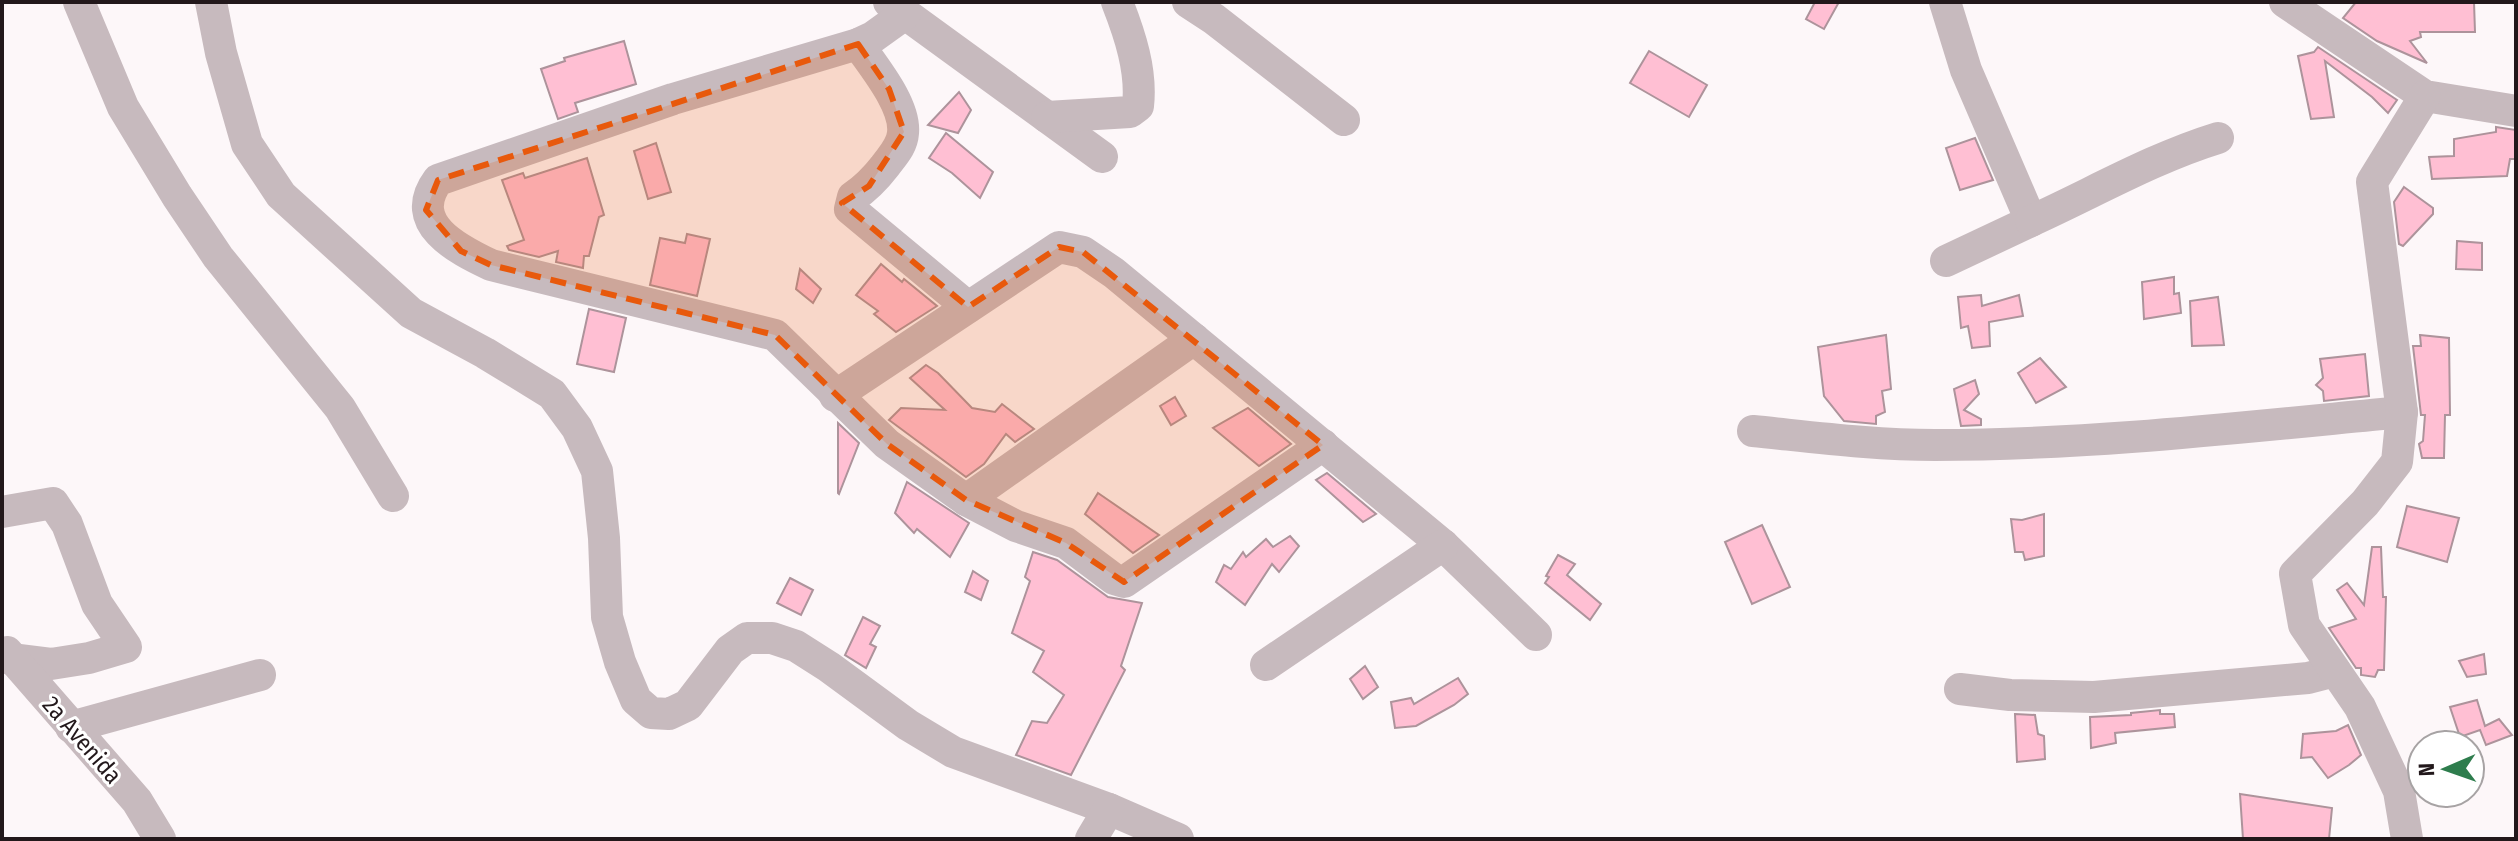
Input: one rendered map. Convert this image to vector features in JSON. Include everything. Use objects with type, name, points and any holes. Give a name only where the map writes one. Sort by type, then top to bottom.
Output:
[{"type":"street","points":[[79,2],[123,107],[177,196],[218,257],[340,408],[393,496]]},
{"type":"street","points":[[211,2],[221,53],[247,144],[281,195],[411,313],[552,394],[577,428],[597,471],[604,538],[607,617],[620,662],[636,700],[651,713],[669,714],[688,705],[730,650],[747,638],[772,638],[796,646],[908,725],[953,752],[1109,809],[1178,839]]},
{"type":"street","points":[[1047,117],[1130,112],[1138,106],[1140,89],[1130,35],[1117,2]]},
{"type":"street","points":[[1188,2],[1344,120]]},
{"type":"street","points":[[1945,2],[1966,70],[2031,221]]},
{"type":"street","points":[[2285,2],[2425,96],[2516,111]]},
{"type":"street","points":[[1102,157],[897,8],[873,37],[858,44],[687,95],[438,180],[427,194],[426,210],[435,227],[461,251],[491,265],[775,335],[887,444],[966,500],[1016,526],[1066,543],[1114,579],[1124,582],[1323,445]]},
{"type":"street","points":[[858,44],[889,89],[904,132],[900,147],[869,186],[853,197],[850,209],[968,307]]},
{"type":"street","points":[[2407,839],[2399,791],[2360,707],[2304,625],[2295,574],[2365,503],[2397,462],[2402,412],[2372,182],[2425,96]]},
{"type":"street","points":[[1946,261],[2101,190],[2148,163],[2218,138]]},
{"type":"street","points":[[835,396],[1059,247],[1083,252],[1114,273],[1443,545],[1536,635]]},
{"type":"street","points":[[966,500],[1194,339]]},
{"type":"street","points":[[1753,431],[1850,441],[1950,444],[2113,439],[2402,412]]},
{"type":"street","points":[[2,512],[53,503],[67,524],[97,604],[126,647],[89,658],[51,664],[7,651]]},
{"type":"street","points":[[1266,665],[1443,545]]},
{"type":"street","name":"2a Avenida","points":[[7,651],[137,801],[160,839]]},
{"type":"street","points":[[1960,689],[2010,695],[2094,697],[2308,678],[2335,671]]},
{"type":"street","points":[[71,727],[260,675]]},
{"type":"street","points":[[1091,839],[1109,809]]},
{"type":"highlighted area","points":[[858,44],[889,89],[904,132],[869,186],[842,203],[968,307],[1059,247],[1083,252],[1323,445],[1124,582],[1066,543],[966,500],[887,444],[775,335],[491,265],[461,251],[426,210],[438,180]]},
{"type":"building","points":[[1815,2],[1839,2],[1824,29],[1806,19]]},
{"type":"building","points":[[2356,2],[2474,2],[2475,32],[2420,32],[2421,37],[2410,41],[2427,63],[2377,41],[2343,18]]},
{"type":"building","points":[[624,41],[636,84],[575,103],[578,112],[558,119],[541,69],[565,61],[564,58]]},
{"type":"building","points":[[2318,47],[2397,100],[2388,113],[2325,61],[2334,117],[2311,119],[2298,56],[2314,52]]},
{"type":"building","points":[[1649,51],[1707,85],[1689,117],[1630,83]]},
{"type":"building","points":[[959,92],[971,110],[958,133],[928,125]]},
{"type":"building","points":[[2496,127],[2516,130],[2516,159],[2510,159],[2507,176],[2432,179],[2429,157],[2454,156],[2454,139],[2496,132]]},
{"type":"building","points":[[946,133],[993,172],[980,198],[929,158]]},
{"type":"building","points":[[1975,138],[1993,180],[1960,190],[1946,148]]},
{"type":"building","points":[[656,143],[671,192],[648,199],[634,151]]},
{"type":"building","points":[[587,158],[604,215],[599,217],[589,256],[584,256],[583,268],[556,262],[558,251],[539,257],[509,250],[507,246],[524,240],[502,180],[523,173],[525,178]]},
{"type":"building","points":[[2404,187],[2433,208],[2433,214],[2403,246],[2399,244],[2394,202]]},
{"type":"building","points":[[687,234],[710,239],[697,296],[650,285],[660,238],[685,243]]},
{"type":"building","points":[[2457,241],[2482,243],[2482,270],[2456,269]]},
{"type":"building","points":[[881,264],[937,306],[896,332],[874,314],[878,311],[856,295]]},
{"type":"building","points":[[800,269],[821,289],[813,303],[796,289]]},
{"type":"building","points":[[2174,277],[2174,294],[2179,293],[2181,313],[2144,319],[2142,282]]},
{"type":"building","points":[[1981,295],[1982,306],[2019,295],[2023,316],[1989,322],[1990,346],[1972,348],[1968,326],[1961,328],[1958,297]]},
{"type":"building","points":[[2218,297],[2224,345],[2192,346],[2190,301]]},
{"type":"building","points":[[589,309],[626,318],[614,372],[577,364]]},
{"type":"building","points":[[1886,335],[1891,389],[1882,391],[1885,412],[1876,416],[1876,424],[1844,421],[1824,396],[1818,347]]},
{"type":"building","points":[[2420,335],[2449,338],[2450,415],[2445,415],[2444,458],[2422,458],[2419,444],[2423,441],[2425,415],[2421,415],[2413,346],[2421,346]]},
{"type":"building","points":[[2365,354],[2369,396],[2324,401],[2323,391],[2316,385],[2323,378],[2320,359]]},
{"type":"building","points":[[2040,358],[2066,387],[2036,403],[2018,373]]},
{"type":"building","points":[[926,365],[972,408],[995,412],[1002,404],[1034,429],[1015,442],[1006,434],[984,464],[966,477],[889,420],[901,408],[945,410],[910,378]]},
{"type":"building","points":[[1975,380],[1979,394],[1964,410],[1981,419],[1981,425],[1961,426],[1954,389]]},
{"type":"building","points":[[1175,397],[1186,416],[1171,425],[1160,406]]},
{"type":"building","points":[[1248,408],[1291,444],[1259,466],[1213,428]]},
{"type":"building","points":[[838,423],[859,443],[839,494],[838,493]]},
{"type":"building","points":[[1327,473],[1376,514],[1363,522],[1316,480]]},
{"type":"building","points":[[907,482],[969,523],[950,557],[917,529],[914,533],[895,513]]},
{"type":"building","points":[[1098,493],[1159,535],[1133,553],[1085,514]]},
{"type":"building","points":[[2407,506],[2459,518],[2447,562],[2397,547]]},
{"type":"building","points":[[2044,514],[2044,556],[2025,560],[2023,552],[2015,552],[2011,519],[2022,520]]},
{"type":"building","points":[[1762,525],[1790,587],[1752,604],[1725,542]]},
{"type":"building","points":[[1290,536],[1299,546],[1279,572],[1272,564],[1245,605],[1216,582],[1224,565],[1231,569],[1243,552],[1246,557],[1266,539],[1273,547]]},
{"type":"building","points":[[2372,547],[2381,547],[2383,597],[2386,597],[2384,670],[2378,670],[2375,677],[2361,675],[2361,668],[2356,668],[2329,628],[2356,619],[2337,590],[2347,583],[2364,605]]},
{"type":"building","points":[[1033,552],[1057,560],[1108,597],[1142,603],[1121,666],[1125,670],[1071,775],[1016,755],[1032,721],[1047,723],[1064,695],[1033,672],[1044,651],[1012,633],[1030,581],[1025,577]]},
{"type":"building","points":[[1558,555],[1575,564],[1567,575],[1601,604],[1590,620],[1545,583]]},
{"type":"building","points":[[973,571],[988,581],[981,600],[965,592]]},
{"type":"building","points":[[790,578],[813,590],[801,615],[777,603]]},
{"type":"building","points":[[863,617],[880,626],[870,644],[876,647],[866,668],[845,655]]},
{"type":"building","points":[[2484,654],[2486,674],[2467,677],[2459,661]]},
{"type":"building","points":[[1365,666],[1378,687],[1363,699],[1350,679]]},
{"type":"building","points":[[1458,678],[1468,694],[1416,726],[1395,728],[1391,702],[1411,698],[1414,704]]},
{"type":"building","points":[[2477,700],[2485,726],[2499,719],[2512,735],[2486,745],[2486,729],[2457,729],[2450,707]]},
{"type":"building","points":[[2160,710],[2160,714],[2174,714],[2175,727],[2115,733],[2116,743],[2091,748],[2090,717]]},
{"type":"building","points":[[2015,714],[2035,715],[2038,734],[2044,736],[2045,759],[2017,762]]},
{"type":"building","points":[[2348,725],[2361,755],[2349,765],[2328,778],[2312,757],[2301,758],[2303,734],[2336,731]]},
{"type":"building","points":[[2240,794],[2332,808],[2329,839],[2243,839]]}]
